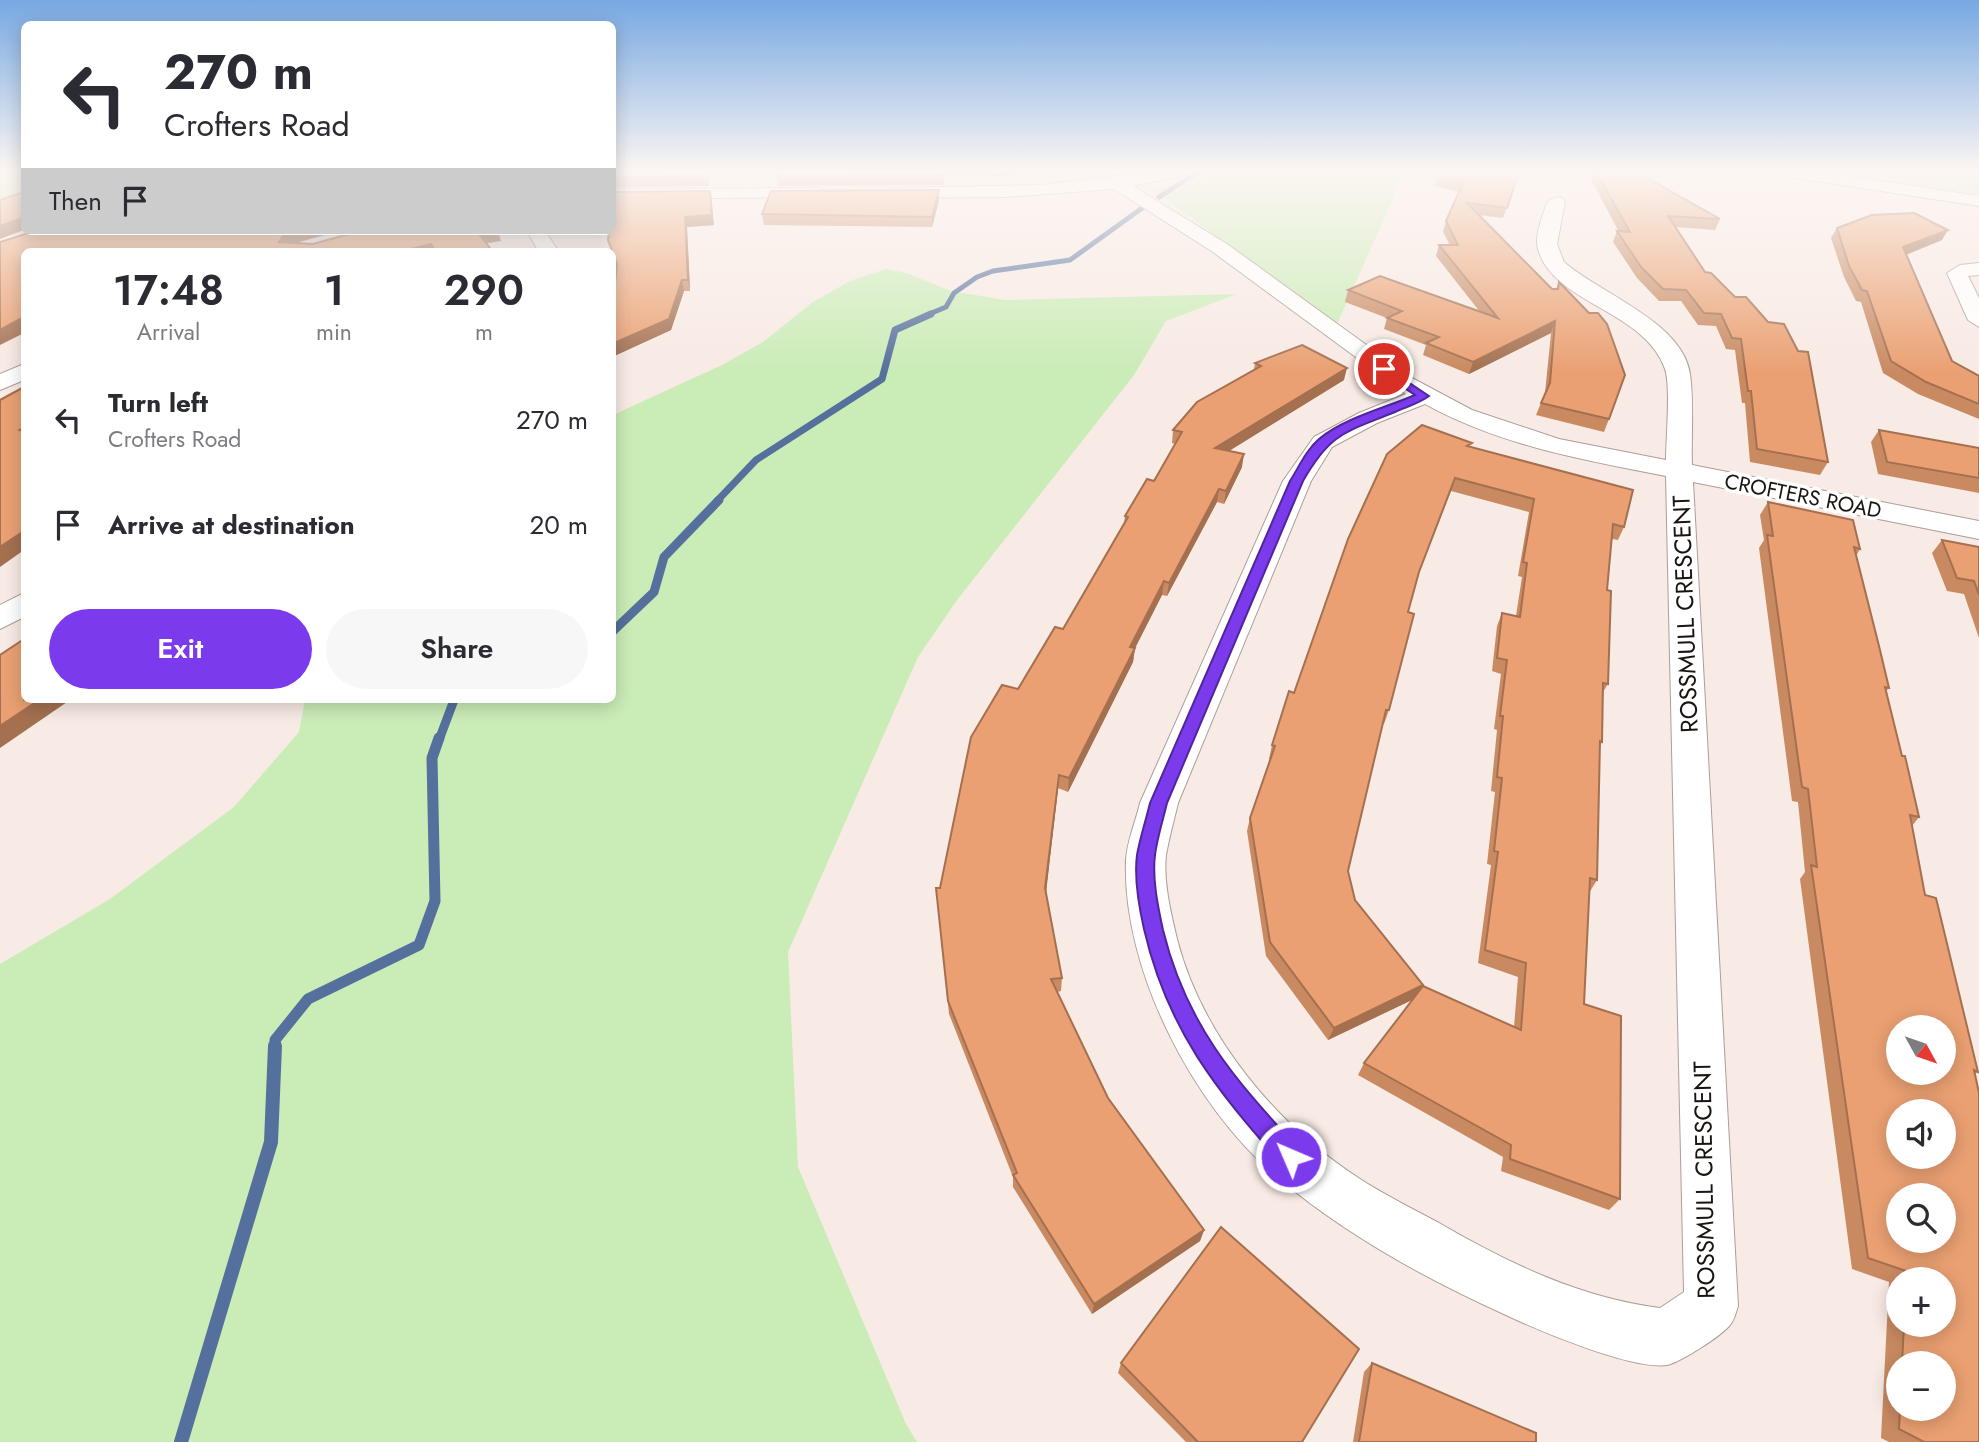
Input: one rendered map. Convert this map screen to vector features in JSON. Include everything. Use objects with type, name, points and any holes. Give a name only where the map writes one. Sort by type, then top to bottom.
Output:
[{"type":"street","name":"CROFTERS ROAD","points":[[1203,237],[1423,396],[1493,427],[1553,446],[1979,530]]},
{"type":"street","points":[[1548,237],[1553,261],[1566,274],[1652,329],[1673,355],[1678,371],[1679,472]]},
{"type":"street","points":[[1979,269],[1966,268],[1957,273],[1979,320]]},
{"type":"street","points":[[0,383],[21,372]]},
{"type":"street","name":"ROSSMULL CRESCENT","points":[[1423,396],[1368,418],[1323,442],[1297,481],[1159,803],[1146,857],[1149,909],[1163,968],[1187,1025],[1234,1095],[1291,1157],[1340,1196],[1476,1274],[1543,1304],[1620,1331],[1667,1336],[1711,1306],[1679,472]]},
{"type":"street","points":[[0,619],[21,605]]},
{"type":"green space","points":[[1218,237],[1376,237],[1337,324]]},
{"type":"green space","points":[[886,269],[906,273],[951,291],[1005,300],[1237,294],[1166,321],[1134,375],[957,600],[918,657],[788,952],[798,1167],[906,1424],[917,1442],[0,1442],[0,964],[110,899],[234,807],[299,732],[304,703],[616,703],[616,414],[722,365],[763,342],[813,302],[850,281]]},
{"type":"building","points":[[15,237],[282,237],[279,242],[313,244],[337,237],[482,237],[490,248],[434,248],[431,244],[415,248],[21,248],[21,319],[0,330],[0,242]]},
{"type":"building","points":[[608,237],[686,237],[688,280],[682,280],[669,319],[616,342],[616,248],[611,248]]},
{"type":"building","points":[[1454,237],[1501,237],[1552,289],[1558,289],[1559,282],[1589,313],[1598,313],[1607,324],[1625,375],[1609,419],[1541,403],[1550,383],[1555,321],[1473,362],[1426,343],[1439,337],[1387,318],[1402,311],[1348,290],[1380,276],[1498,318],[1439,245],[1458,245]]},
{"type":"building","points":[[1621,237],[1682,237],[1705,272],[1711,273],[1735,297],[1746,297],[1768,322],[1784,324],[1798,351],[1808,352],[1828,462],[1757,449],[1751,391],[1748,391],[1741,339],[1732,338],[1721,314],[1704,313],[1686,290],[1663,289],[1641,267]]},
{"type":"building","points":[[1840,237],[1929,237],[1903,247],[1952,361],[1979,376],[1979,404],[1926,382],[1891,361],[1867,291],[1862,290],[1849,266]]},
{"type":"building","points":[[1302,345],[1347,368],[1215,448],[1244,454],[1226,491],[1219,489],[1169,583],[1164,581],[1130,647],[1135,648],[1069,778],[1059,775],[1045,888],[1062,978],[1051,979],[1108,1098],[1204,1230],[1094,1304],[1013,1175],[1017,1173],[948,1001],[936,888],[940,888],[971,737],[1002,685],[1018,689],[1055,627],[1063,629],[1147,479],[1154,481],[1182,432],[1173,430],[1197,402],[1261,366],[1255,363]]},
{"type":"building","points":[[21,389],[21,533],[0,547],[0,400]]},
{"type":"building","points":[[1422,425],[1472,443],[1467,446],[1633,490],[1624,527],[1613,524],[1607,590],[1611,591],[1608,684],[1603,683],[1602,742],[1600,741],[1597,880],[1590,878],[1584,1004],[1621,1016],[1620,1199],[1510,1159],[1511,1145],[1364,1063],[1423,986],[1521,1030],[1526,963],[1485,950],[1498,852],[1494,851],[1502,778],[1497,777],[1503,716],[1500,716],[1507,660],[1497,658],[1502,613],[1520,617],[1527,563],[1523,562],[1534,499],[1455,478],[1419,572],[1408,612],[1414,614],[1389,710],[1386,710],[1348,871],[1355,900],[1423,985],[1334,1028],[1270,942],[1250,818],[1275,746],[1272,745],[1289,691],[1294,693],[1348,539],[1387,454]]},
{"type":"building","points":[[1879,430],[1979,448],[1979,478],[1887,462]]},
{"type":"building","points":[[1768,502],[1853,520],[1860,549],[1854,547],[1889,688],[1885,687],[1919,817],[1910,815],[1925,895],[1936,898],[1978,1072],[1974,1070],[1979,1093],[1979,1442],[1924,1442],[1899,1429],[1899,1421],[1956,1421],[1956,1351],[1903,1351],[1903,1337],[1956,1337],[1956,1267],[1894,1267],[1868,1258],[1811,865],[1817,867],[1808,789],[1802,787],[1767,535],[1773,536]]},
{"type":"building","points":[[1942,540],[1979,547],[1979,595],[1974,581],[1957,578]]},
{"type":"building","points":[[21,641],[21,703],[34,703],[0,726],[0,655]]},
{"type":"building","points":[[1221,1227],[1359,1349],[1302,1442],[1198,1442],[1121,1363]]},
{"type":"building","points":[[1372,1363],[1536,1433],[1536,1442],[1359,1442]]},
{"type":"waterway","points":[[927,315],[946,307],[954,293],[977,277],[993,271],[1070,260],[1102,237]]},
{"type":"waterway","points":[[717,501],[756,460],[882,379],[895,330],[931,314]]},
{"type":"waterway","points":[[616,628],[654,592],[664,557],[719,500]]},
{"type":"waterway","points":[[439,740],[453,703]]},
{"type":"waterway","points":[[275,1046],[275,1040],[308,999],[419,945],[435,901],[432,758],[439,738]]},
{"type":"waterway","points":[[181,1442],[271,1142],[275,1046]]},
{"type":"route","points":[[1291,1157],[1234,1095],[1187,1025],[1163,968],[1149,909],[1146,857],[1159,803],[1297,481],[1312,454],[1338,432],[1423,396],[1384,369]]}]
